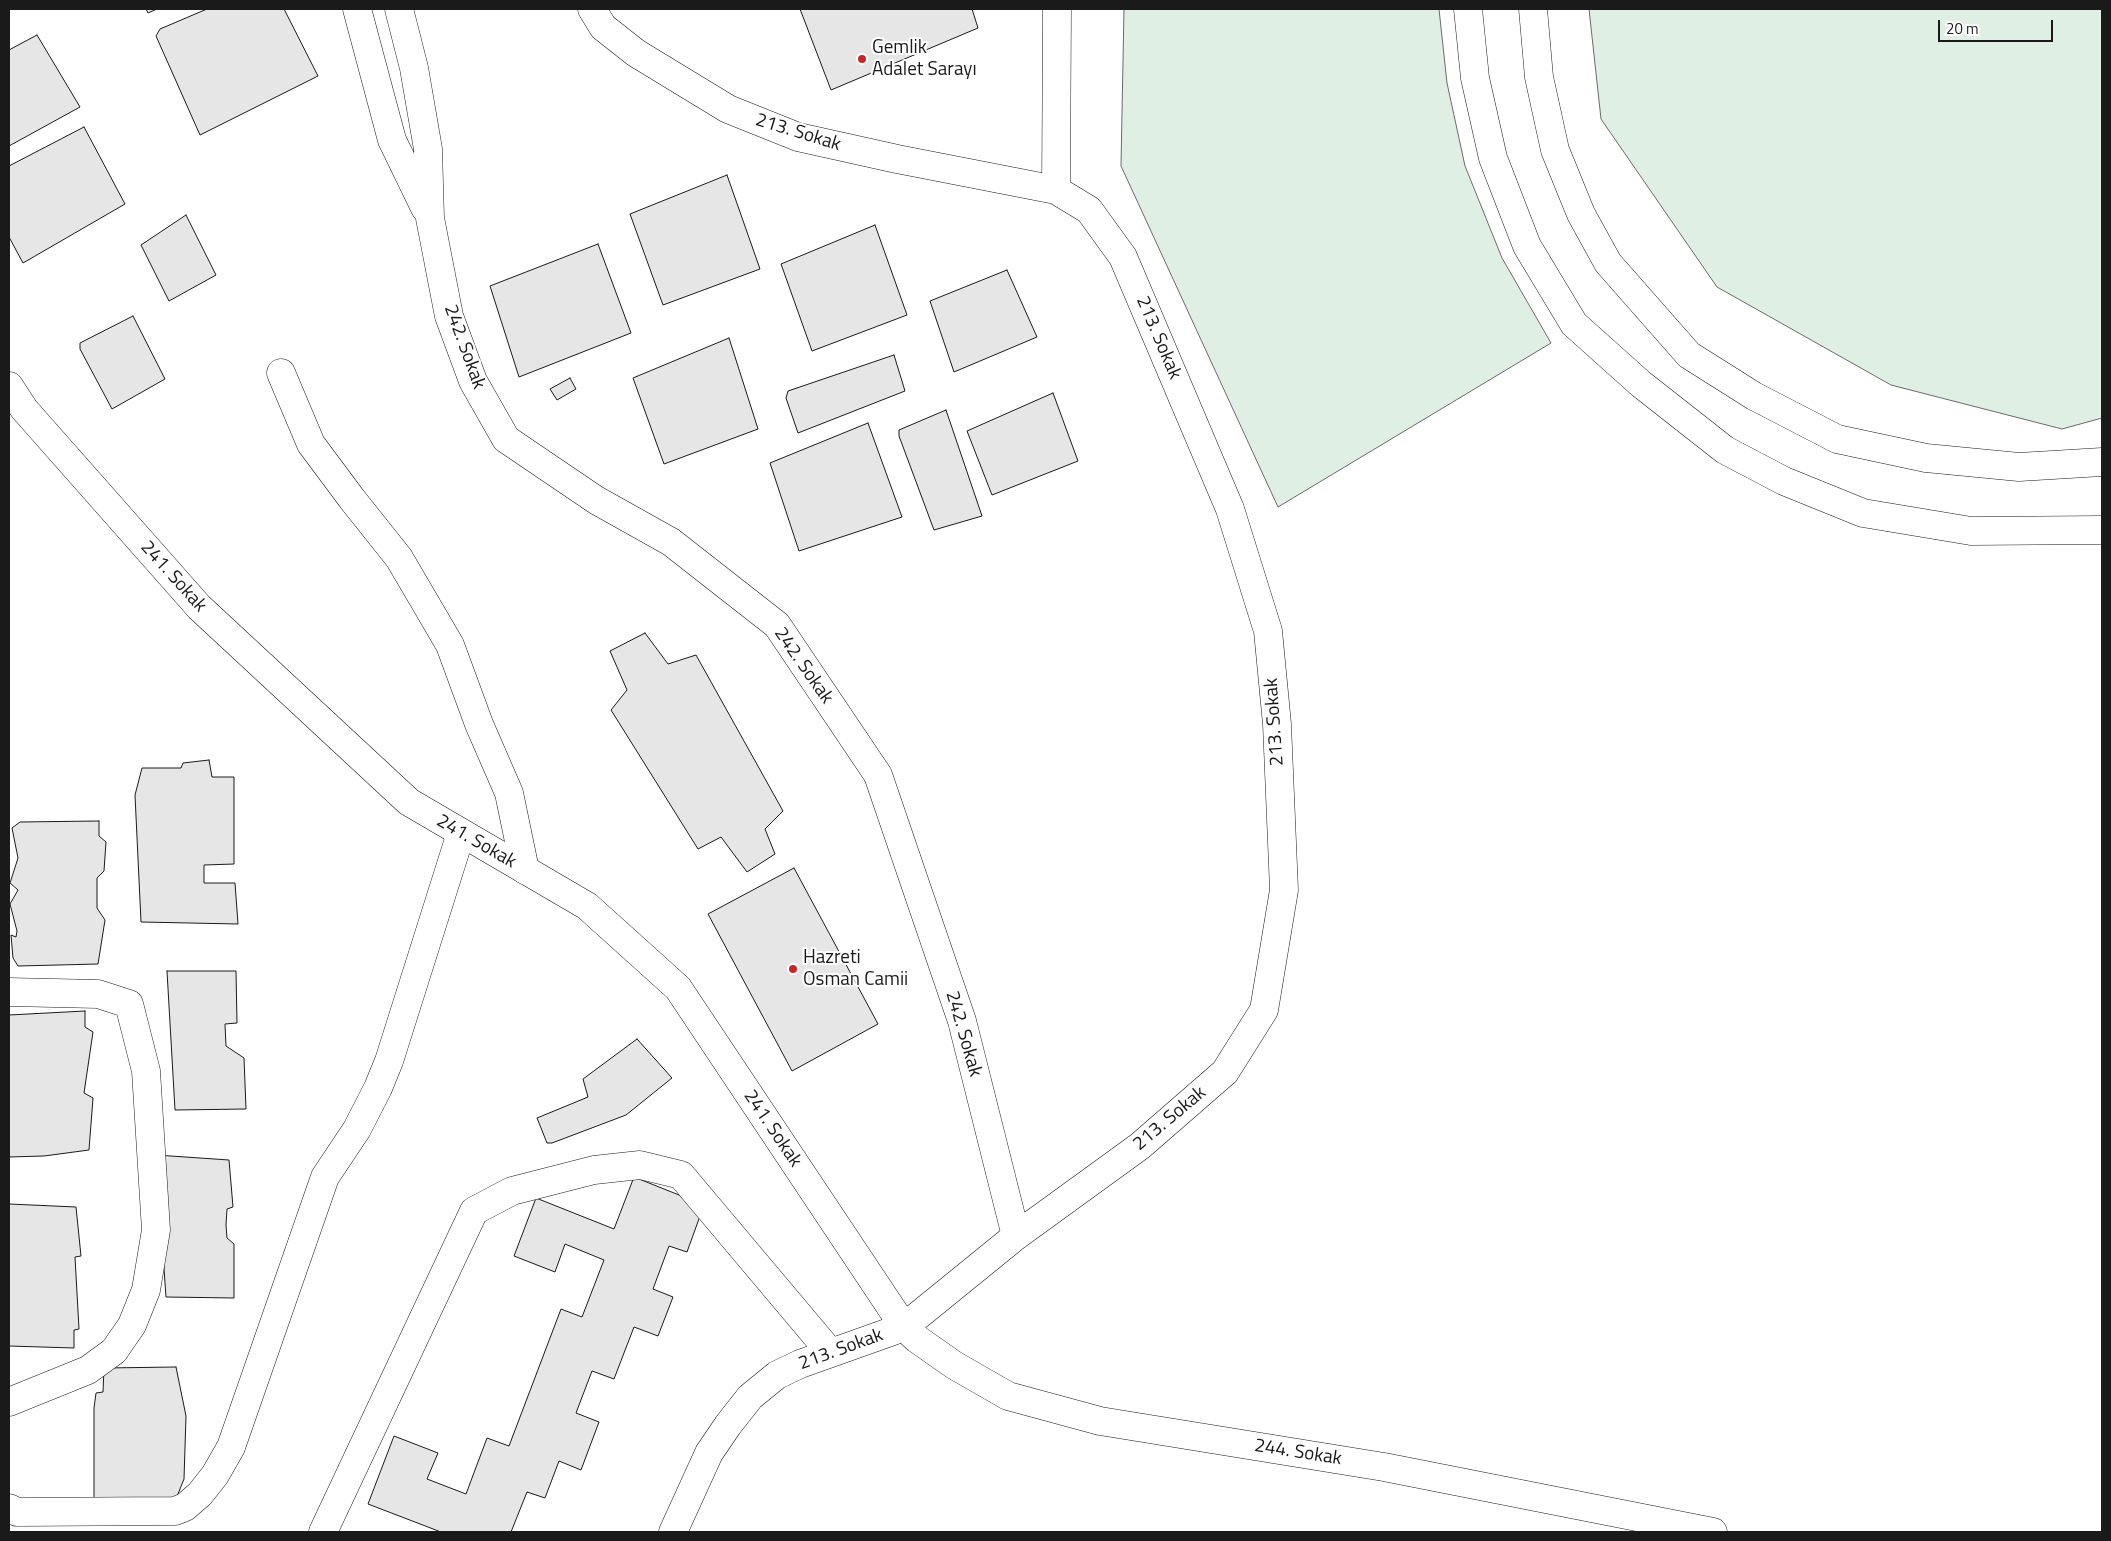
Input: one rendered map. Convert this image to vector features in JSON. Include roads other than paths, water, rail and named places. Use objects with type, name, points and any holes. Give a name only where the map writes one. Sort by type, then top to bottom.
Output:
[{"type":"main road","name":"242. Sokak","points":[[357,9],[392,140],[430,218]]},
{"type":"main road","name":"242. Sokak","points":[[399,9],[414,68],[428,149],[430,218],[449,316],[473,381],[506,439],[596,500],[671,542],[777,626],[878,775],[962,1021],[1016,1236]]},
{"type":"main road","name":"213. Sokak","points":[[592,9],[603,27],[636,53],[736,113],[798,137],[897,160],[1056,190],[1089,210],[1124,257],[1230,508],[1268,631],[1277,724],[1284,890],[1264,1010],[1225,1072],[1140,1146],[1016,1236],[904,1327],[830,1352],[776,1375],[750,1397],[728,1425],[710,1453],[673,1532]]},
{"type":"main road","points":[[1056,190],[1057,9]]},
{"type":"main road","points":[[1468,9],[1475,78],[1493,158],[1528,246],[1574,324],[1640,384],[1726,450],[1784,481],[1864,513],[1971,531],[2102,530]]},
{"type":"main road","points":[[1533,9],[1539,77],[1555,150],[1581,214],[1608,263],[1689,355],[1754,396],[1837,439],[1926,458],[2019,467],[2102,462]]},
{"type":"main road","points":[[281,373],[311,444],[399,558],[450,645],[479,724],[509,793],[525,870]]},
{"type":"main road","name":"241. Sokak","points":[[9,386],[24,409],[199,607],[409,802],[587,906],[678,988],[904,1327]]},
{"type":"main road","points":[[9,1508],[17,1512],[174,1512],[185,1507],[200,1494],[215,1475],[231,1447],[325,1177],[357,1129],[378,1088],[389,1061],[461,833]]},
{"type":"main road","points":[[9,992],[98,994],[128,1004],[146,1071],[156,1230],[146,1290],[132,1325],[114,1351],[88,1370],[9,1402]]},
{"type":"main road","points":[[323,1532],[474,1211],[512,1191],[594,1170],[640,1165],[681,1175],[830,1352]]},
{"type":"main road","name":"244. Sokak","points":[[904,1327],[917,1339],[954,1365],[1008,1396],[1100,1421],[1384,1467],[1713,1532]]},
{"type":"place","name":"Gemlik Adalet Sarayı","points":[[862,59]]},
{"type":"place","name":"Hazreti Osman Camii","points":[[793,969]]}]
